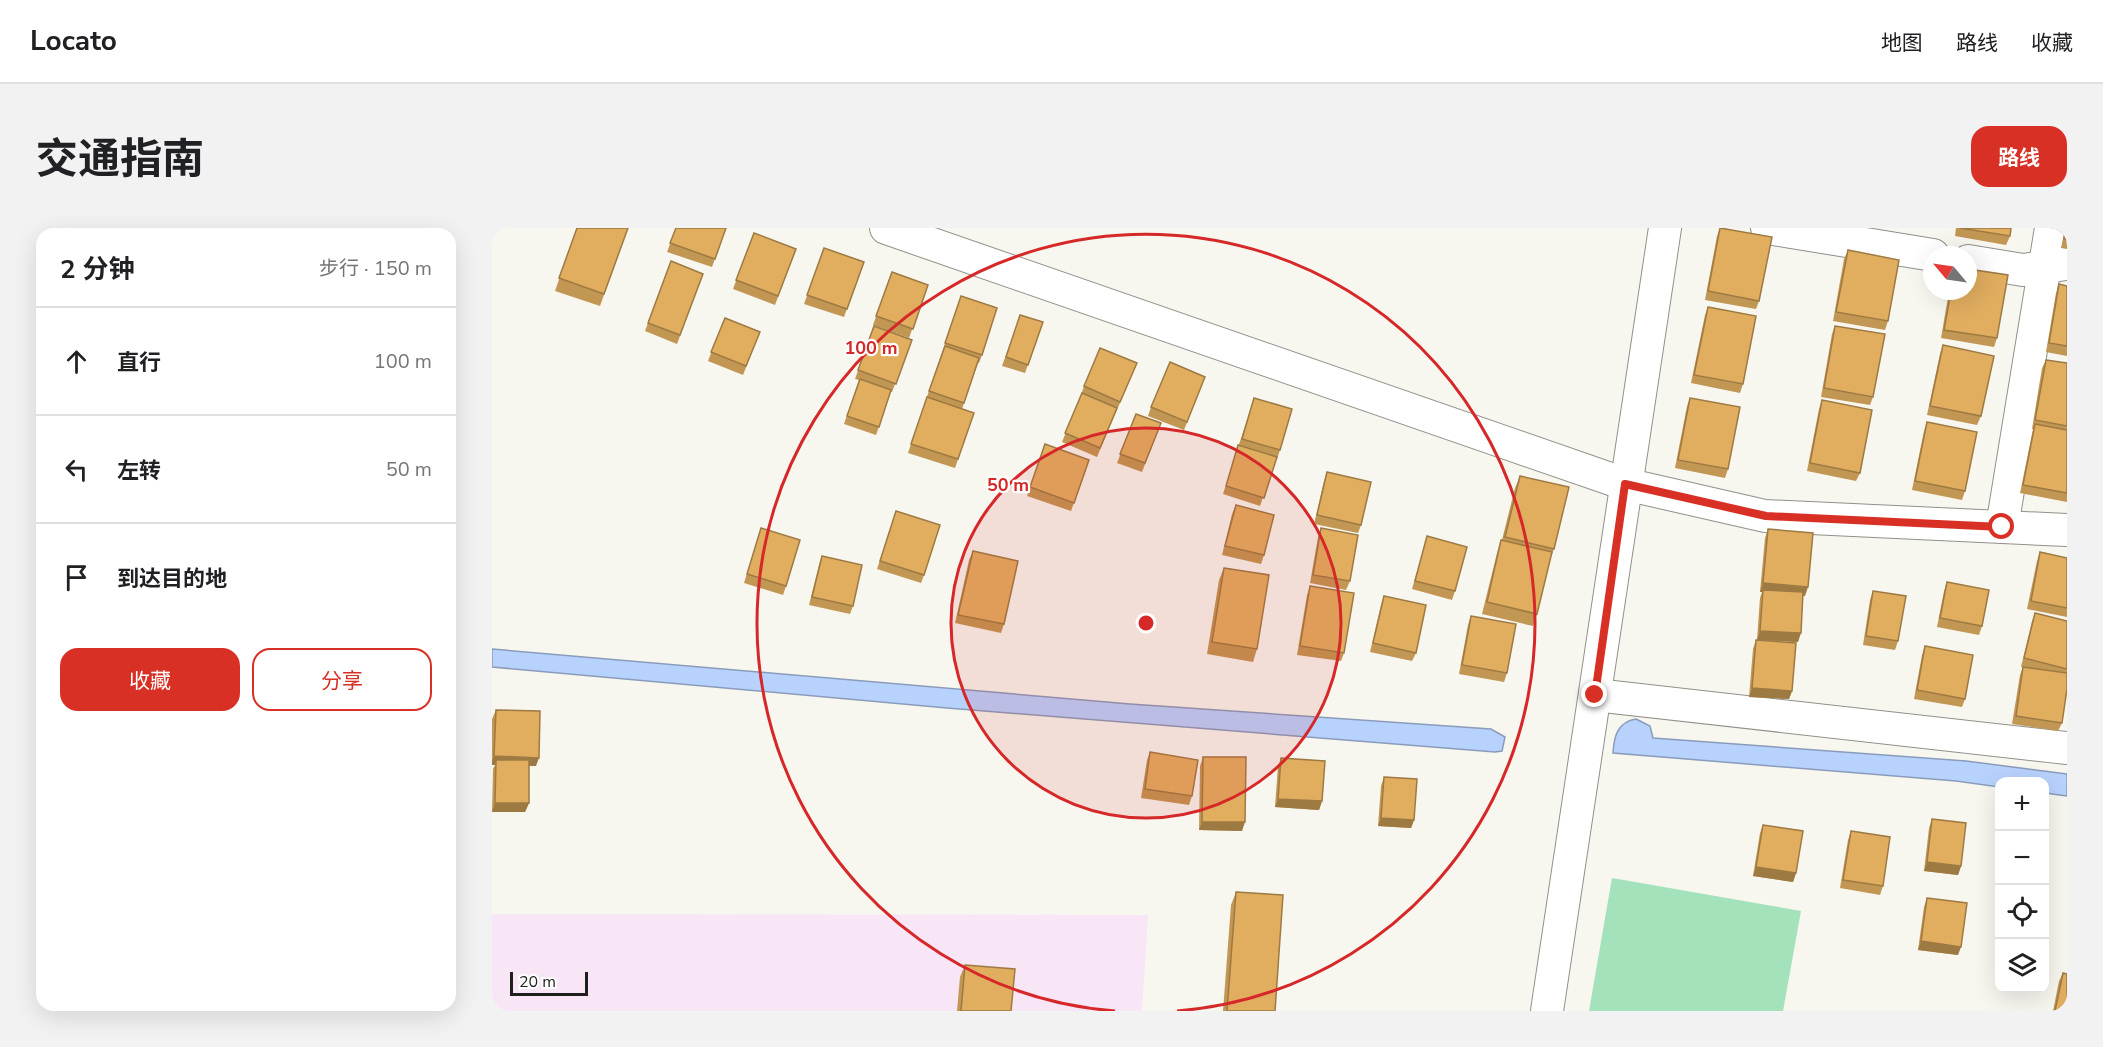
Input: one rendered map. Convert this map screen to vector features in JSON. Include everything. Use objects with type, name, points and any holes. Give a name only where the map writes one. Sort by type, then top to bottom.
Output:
[{"type":"street","points":[[886,228],[1625,484],[1766,516],[2067,530]]},
{"type":"street","points":[[1547,1011],[1665,228]]},
{"type":"street","points":[[1767,228],[1923,253]]},
{"type":"street","points":[[2002,527],[2056,266],[2051,228]]},
{"type":"street","points":[[1977,262],[2023,270],[2056,266]]},
{"type":"street","points":[[1595,695],[2067,748]]},
{"type":"shaded area","points":[[492,914],[1148,915],[1142,1011],[492,1011]]},
{"type":"green space","points":[[1612,878],[1801,911],[1783,1011],[1589,1011]]},
{"type":"water","points":[[492,649],[1130,704],[1491,729],[1505,737],[1502,751],[1495,752],[947,708],[492,667]]},
{"type":"water","points":[[1636,719],[1650,726],[1653,738],[1966,761],[2067,774],[2067,796],[2049,794],[2049,777],[1995,777],[1995,786],[1956,781],[1613,753],[1618,731]]},
{"type":"building","points":[[577,228],[628,228],[604,294],[559,278]]},
{"type":"building","points":[[676,228],[726,228],[715,259],[670,243]]},
{"type":"building","points":[[1720,228],[1772,237],[1759,301],[1708,291]]},
{"type":"building","points":[[1960,228],[2011,228],[2010,236]]},
{"type":"building","points":[[2067,228],[2067,240],[2064,239]]},
{"type":"building","points":[[754,233],[796,249],[778,296],[736,280]]},
{"type":"building","points":[[824,248],[864,262],[847,309],[807,295]]},
{"type":"building","points":[[1848,250],[1899,260],[1888,321],[1836,312]]},
{"type":"building","points":[[671,261],[703,274],[680,335],[648,323]]},
{"type":"building","points":[[1977,270],[2008,275],[1997,338],[1944,330],[1949,300],[1977,300]]},
{"type":"building","points":[[892,272],[928,285],[913,329],[876,316]]},
{"type":"building","points":[[2059,284],[2067,286],[2067,346],[2049,343]]},
{"type":"building","points":[[961,296],[997,308],[982,355],[945,343]]},
{"type":"building","points":[[1708,307],[1756,316],[1743,384],[1694,375]]},
{"type":"building","points":[[1020,315],[1043,322],[1028,365],[1006,357]]},
{"type":"building","points":[[725,318],[760,332],[746,366],[711,352]]},
{"type":"building","points":[[874,326],[912,340],[896,384],[858,370]]},
{"type":"building","points":[[1835,326],[1885,334],[1873,397],[1824,388]]},
{"type":"building","points":[[1943,345],[1994,356],[1981,416],[1930,406]]},
{"type":"building","points":[[945,346],[979,358],[964,403],[929,391]]},
{"type":"building","points":[[1100,348],[1137,363],[1120,402],[1084,386]]},
{"type":"building","points":[[2046,360],[2067,363],[2067,426],[2035,420]]},
{"type":"building","points":[[1170,362],[1205,377],[1187,422],[1151,407]]},
{"type":"building","points":[[860,379],[891,390],[879,427],[847,416]]},
{"type":"building","points":[[1082,393],[1117,408],[1100,448],[1065,433]]},
{"type":"building","points":[[927,397],[974,413],[958,459],[911,444]]},
{"type":"building","points":[[1254,398],[1292,409],[1280,450],[1242,439]]},
{"type":"building","points":[[1690,398],[1740,407],[1728,469],[1678,460]]},
{"type":"building","points":[[1822,400],[1872,410],[1860,473],[1810,463]]},
{"type":"building","points":[[1136,414],[1161,423],[1145,463],[1120,454]]},
{"type":"building","points":[[1927,422],[1977,432],[1965,491],[1915,481]]},
{"type":"building","points":[[2035,424],[2067,430],[2067,493],[2023,485]]},
{"type":"building","points":[[1045,444],[1089,460],[1074,503],[1030,487]]},
{"type":"building","points":[[1238,445],[1277,457],[1264,498],[1226,486]]},
{"type":"building","points":[[1327,472],[1371,482],[1361,525],[1317,515]]},
{"type":"building","points":[[1520,476],[1569,487],[1554,549],[1505,537]]},
{"type":"building","points":[[1236,505],[1274,515],[1264,555],[1225,546]]},
{"type":"building","points":[[896,511],[940,525],[924,575],[880,561]]},
{"type":"building","points":[[761,528],[800,540],[786,586],[747,574]]},
{"type":"building","points":[[1321,528],[1358,535],[1350,581],[1313,575]]},
{"type":"building","points":[[1768,529],[1813,533],[1808,587],[1763,583]]},
{"type":"building","points":[[1427,536],[1467,547],[1455,591],[1415,581]]},
{"type":"building","points":[[1501,540],[1552,552],[1537,614],[1487,602]]},
{"type":"building","points":[[973,551],[1018,561],[1004,624],[958,615]]},
{"type":"building","points":[[2040,552],[2067,558],[2067,608],[2031,601]]},
{"type":"building","points":[[822,556],[862,565],[853,606],[812,597]]},
{"type":"building","points":[[1224,568],[1269,575],[1257,649],[1212,642]]},
{"type":"building","points":[[1947,582],[1989,590],[1982,626],[1940,618]]},
{"type":"building","points":[[1310,586],[1354,593],[1344,653],[1300,646]]},
{"type":"building","points":[[1763,590],[1803,592],[1801,633],[1760,631]]},
{"type":"building","points":[[1873,591],[1906,596],[1898,641],[1866,636]]},
{"type":"building","points":[[1384,596],[1426,605],[1416,653],[1373,643]]},
{"type":"building","points":[[2035,613],[2067,621],[2067,669],[2024,658]]},
{"type":"building","points":[[1471,616],[1516,624],[1507,673],[1462,665]]},
{"type":"building","points":[[1756,640],[1796,643],[1792,691],[1752,688]]},
{"type":"building","points":[[1925,646],[1973,655],[1965,699],[1917,690]]},
{"type":"building","points":[[2023,667],[2067,673],[2062,723],[2016,716]]},
{"type":"building","points":[[496,710],[540,711],[539,758],[494,756]]},
{"type":"building","points":[[1150,752],[1198,760],[1192,796],[1145,789]]},
{"type":"building","points":[[1203,757],[1246,757],[1245,822],[1202,822]]},
{"type":"building","points":[[1281,758],[1325,761],[1322,801],[1278,799]]},
{"type":"building","points":[[496,760],[529,760],[529,803],[495,803]]},
{"type":"building","points":[[1384,777],[1417,779],[1414,820],[1381,818]]},
{"type":"building","points":[[1932,819],[1966,823],[1961,866],[1927,862]]},
{"type":"building","points":[[1763,825],[1803,831],[1796,873],[1756,867]]},
{"type":"building","points":[[1851,831],[1890,837],[1883,886],[1843,880]]},
{"type":"building","points":[[1236,892],[1283,895],[1275,1011],[1227,1011]]},
{"type":"building","points":[[1927,898],[1967,903],[1961,947],[1921,941]]},
{"type":"building","points":[[965,965],[1015,969],[1011,1011],[961,1011]]},
{"type":"building","points":[[2063,973],[2067,974],[2067,1011],[2055,1011]]},
{"type":"route","points":[[1595,695],[1625,484],[1766,516],[2002,527]]}]
